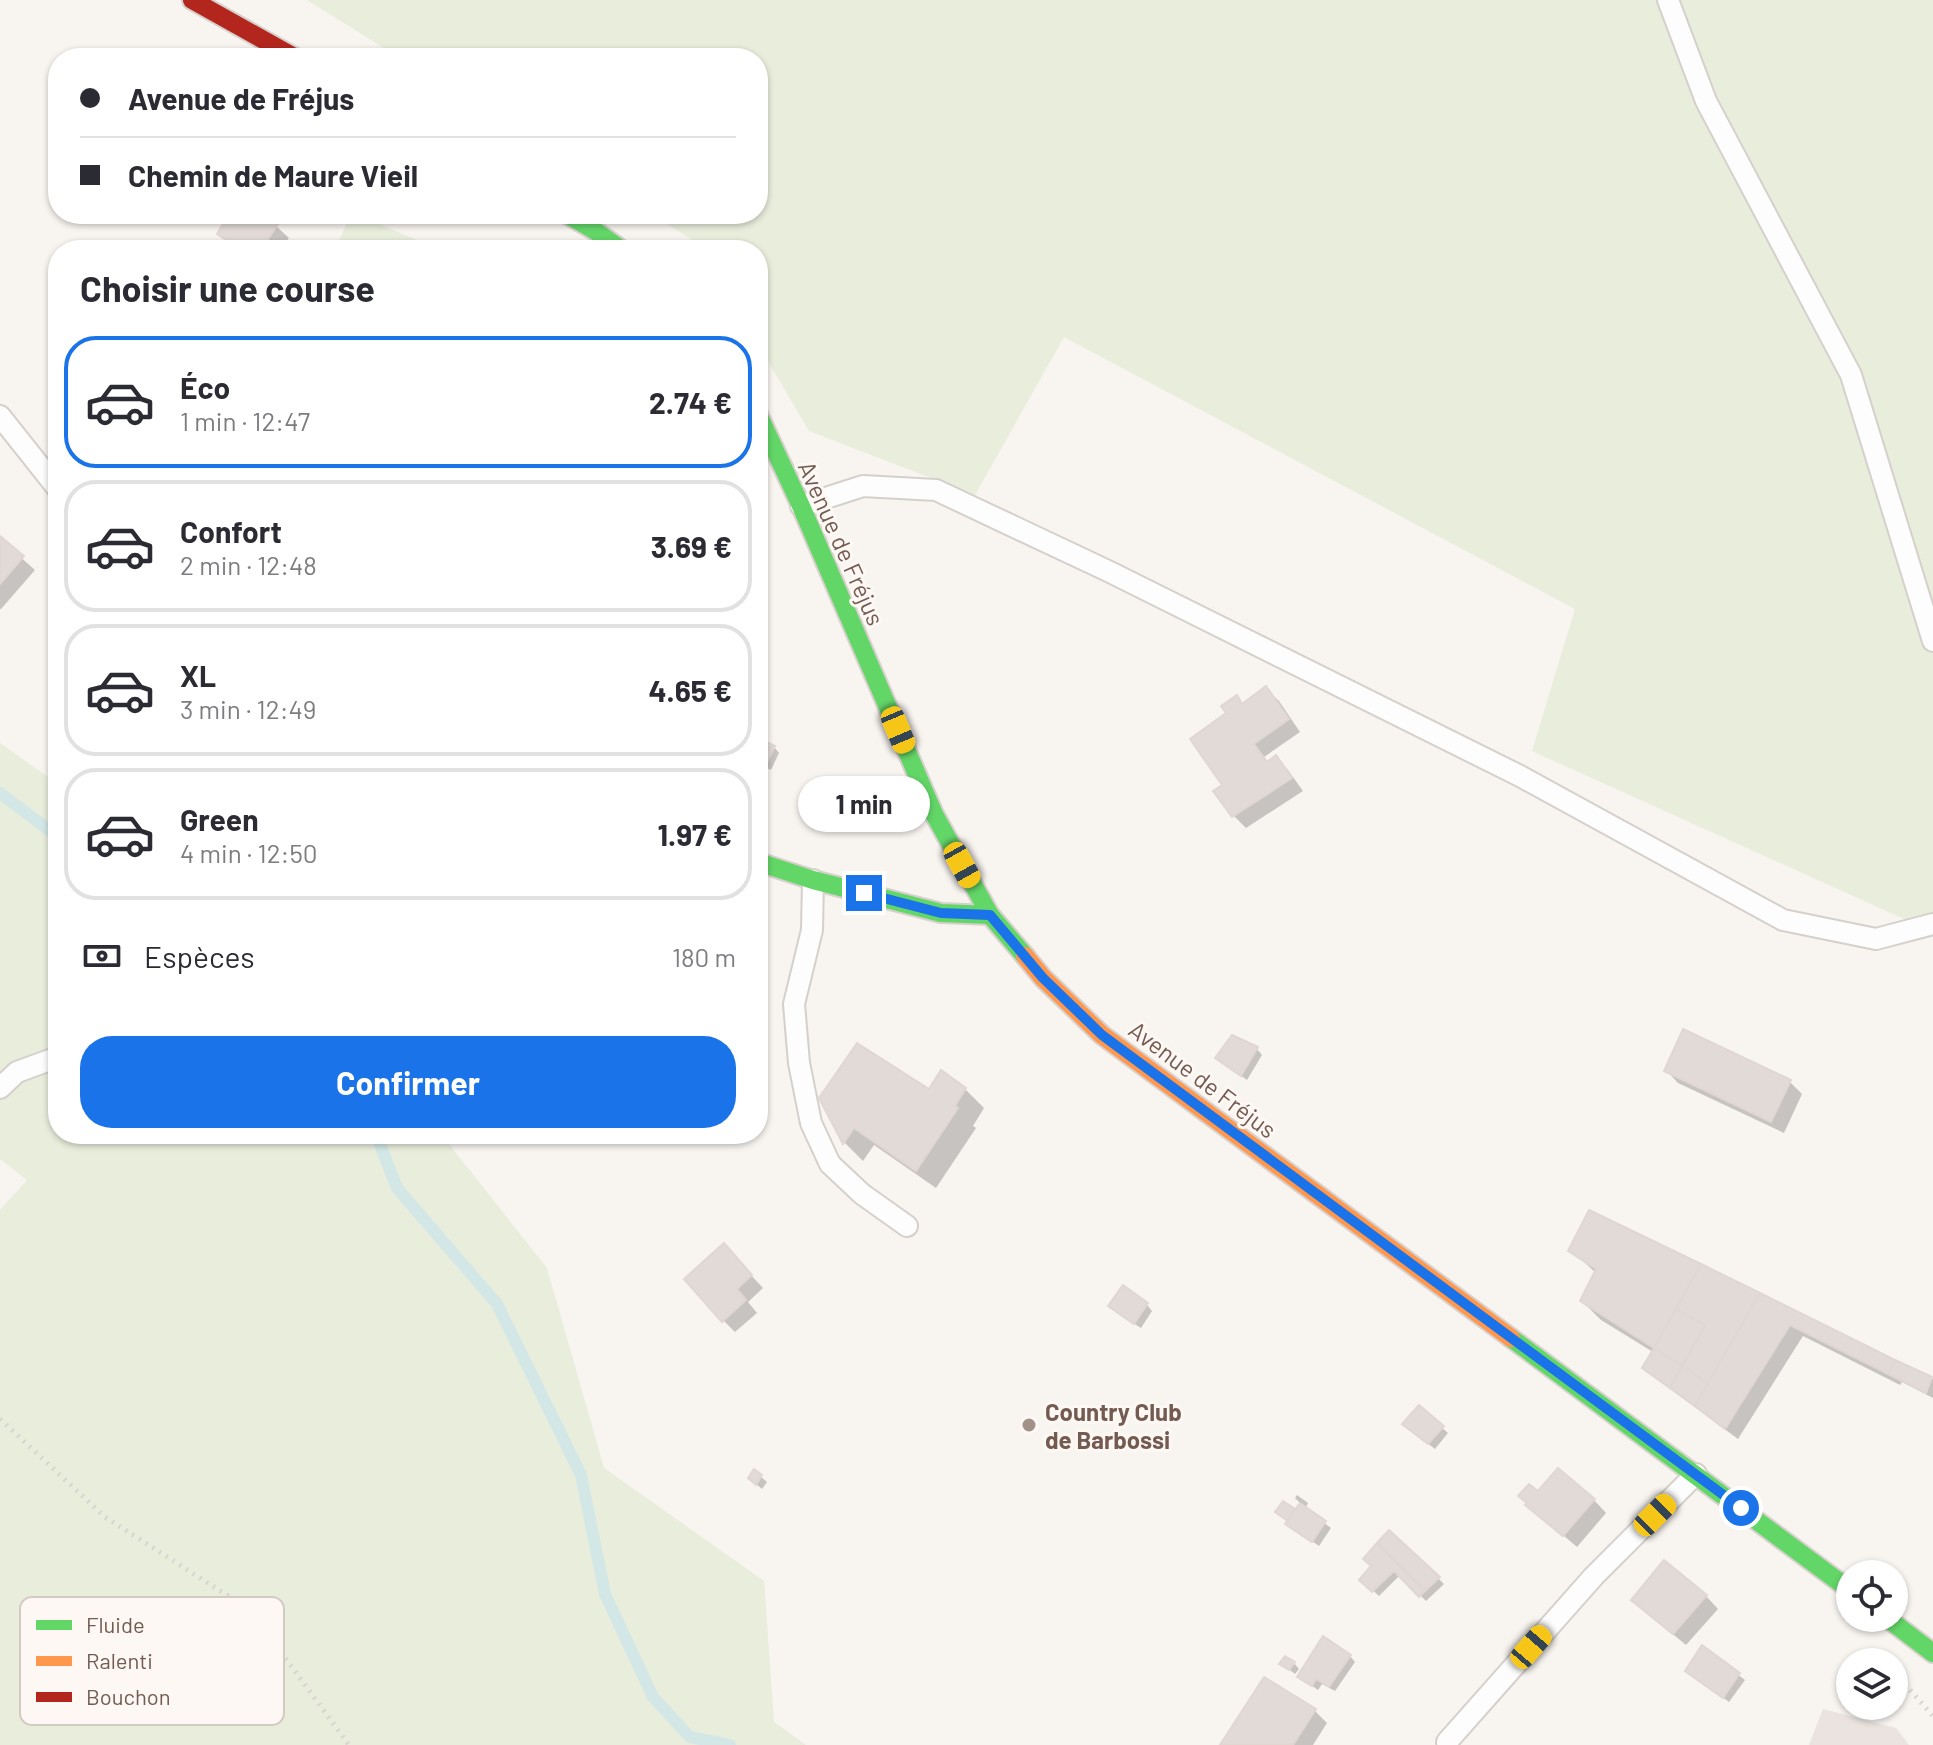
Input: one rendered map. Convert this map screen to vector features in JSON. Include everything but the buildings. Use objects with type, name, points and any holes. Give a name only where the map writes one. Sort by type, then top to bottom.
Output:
[{"type":"main road","points":[[192,0],[278,48]]},
{"type":"main road","points":[[584,224],[608,240]]},
{"type":"main road","name":"Avenue de Fréjus","points":[[768,435],[934,814],[990,915],[1043,978],[1102,1035],[1836,1579]]},
{"type":"main road","points":[[768,865],[941,913],[990,915]]},
{"type":"main road","points":[[1905,1632],[1933,1653]]},
{"type":"lane","points":[[1668,0],[1706,101],[1851,375],[1933,641]]},
{"type":"lane","points":[[0,416],[48,476]]},
{"type":"lane","points":[[801,506],[863,486],[936,490],[1108,571],[1520,776],[1783,920],[1876,939],[1933,924]]},
{"type":"lane","points":[[813,880],[812,930],[794,1004],[799,1063],[811,1123],[830,1164],[862,1194],[907,1226]]},
{"type":"lane","points":[[0,1088],[17,1072],[48,1061]]},
{"type":"lane","points":[[1447,1742],[1594,1576],[1696,1474]]},
{"type":"path","points":[[0,1419],[105,1517],[230,1597]]},
{"type":"path","points":[[284,1656],[349,1745]]},
{"type":"shaded area","points":[[1823,1709],[1836,1712],[1836,1720],[1865,1720],[1896,1728],[1909,1745],[1809,1745]]},
{"type":"green space","points":[[307,0],[1933,0],[1933,932],[1532,751],[1575,609],[1064,337],[975,495],[809,431],[768,361],[768,240],[693,240],[667,224],[768,224],[768,48],[384,48]]},
{"type":"green space","points":[[347,224],[380,224],[416,240],[339,240]]},
{"type":"green space","points":[[0,743],[48,777],[48,1144],[449,1144],[547,1268],[604,1468],[764,1581],[774,1722],[806,1745],[0,1745],[0,1210],[27,1180],[0,1159]]},
{"type":"waterway","points":[[0,793],[48,829]]},
{"type":"waterway","points":[[380,1144],[397,1188],[497,1304],[581,1475],[605,1594],[653,1697],[690,1737],[730,1745]]},
{"type":"traffic: fast","points":[[584,224],[608,240]]},
{"type":"traffic: fast","points":[[768,435],[934,814],[990,915],[1025,956]]},
{"type":"traffic: fast","points":[[768,865],[941,913],[990,915]]},
{"type":"traffic: fast","points":[[1511,1338],[1836,1580]]},
{"type":"traffic: fast","points":[[1905,1632],[1933,1653]]},
{"type":"traffic: slow","points":[[1025,956],[1043,978],[1102,1035],[1511,1338]]},
{"type":"traffic: jam","points":[[192,0],[278,48]]},
{"type":"place","name":"Country Club de Barbossi","points":[[1029,1425]]},
{"type":"route","points":[[864,893],[941,913],[990,915],[1043,978],[1102,1035],[1741,1508]]}]
